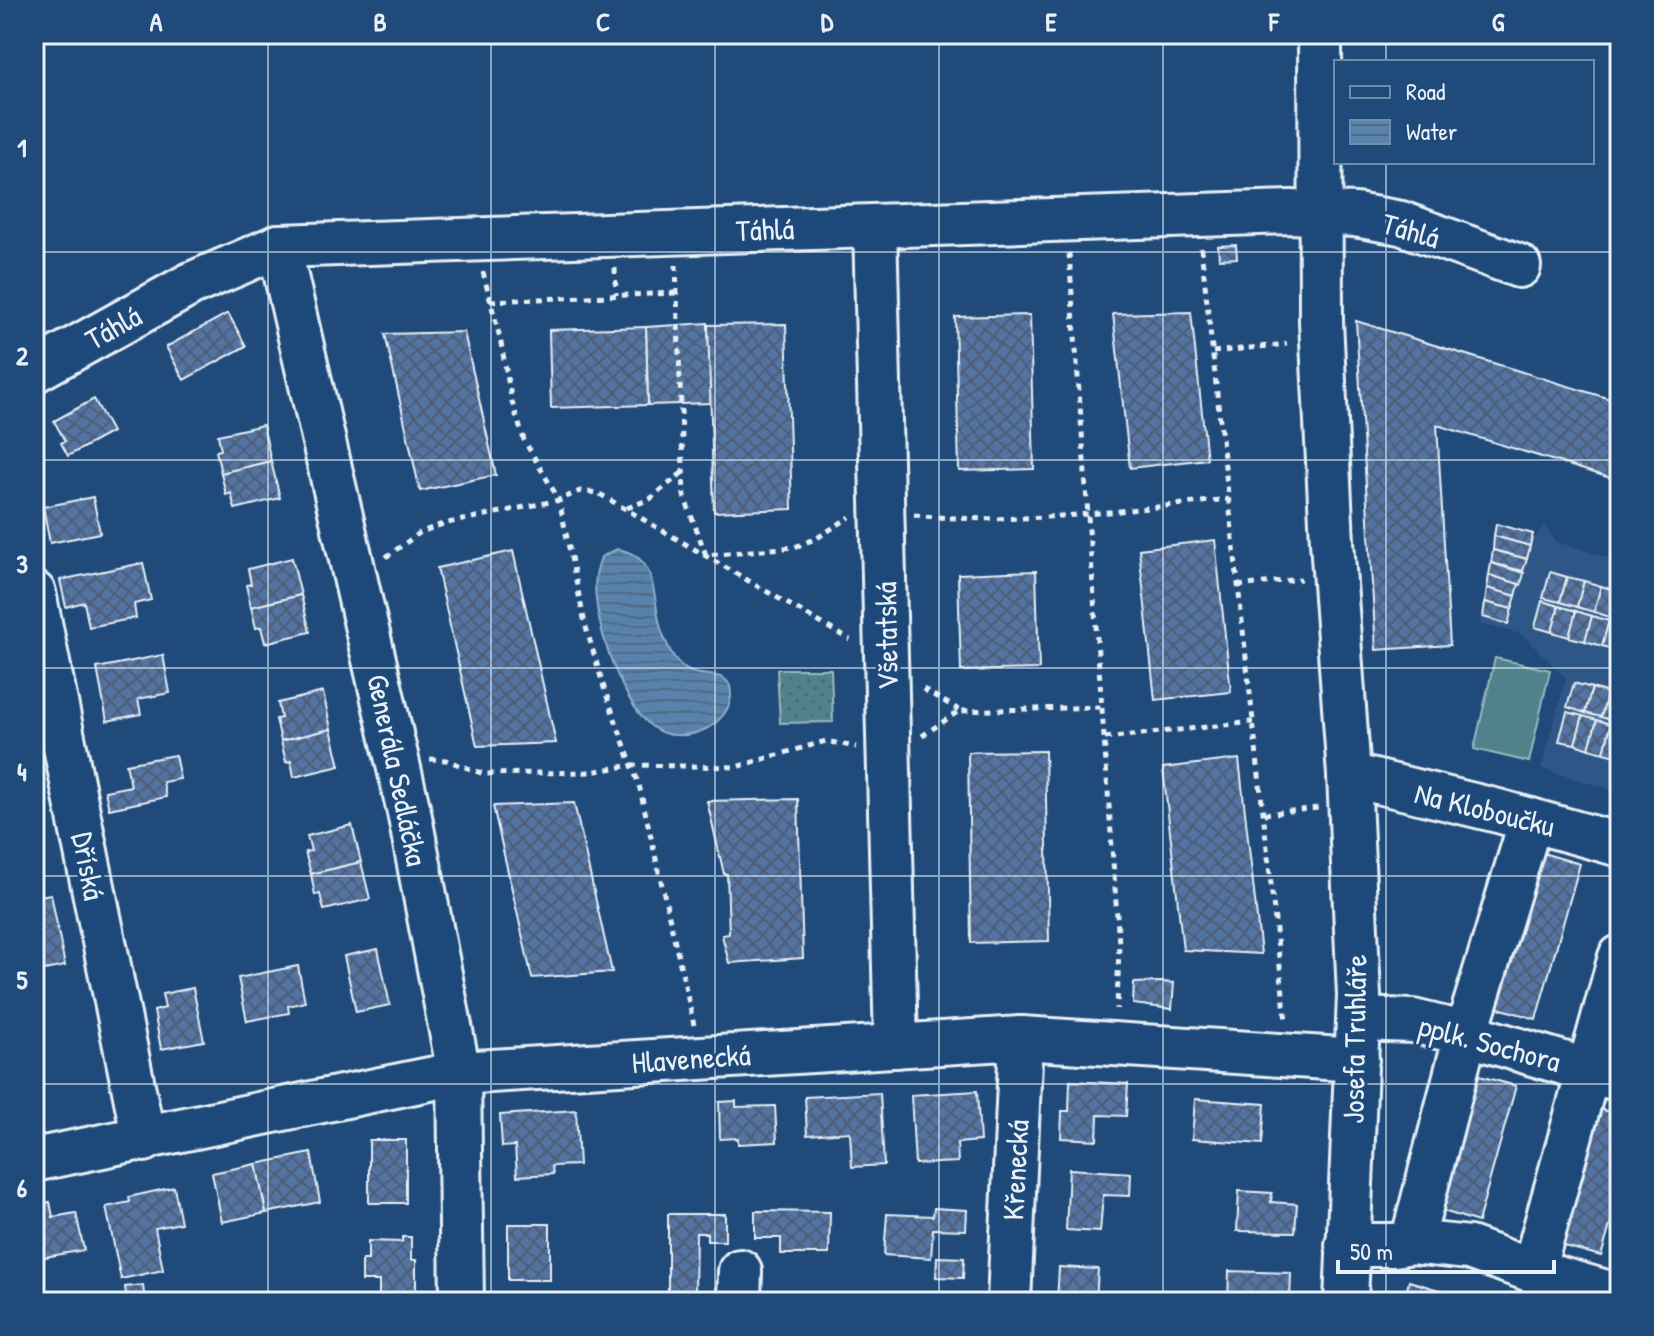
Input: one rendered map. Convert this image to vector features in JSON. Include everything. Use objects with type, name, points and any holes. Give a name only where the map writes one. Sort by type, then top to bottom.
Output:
[{"type":"street","name":"Josefa Truhláře","points":[[1320,34],[1321,321],[1332,542],[1339,791],[1359,1019],[1346,1302]]},
{"type":"street","name":"Táhlá","points":[[34,371],[191,284],[279,246],[1291,212],[1355,215],[1401,223],[1519,266]]},
{"type":"street","name":"Všetatská","points":[[875,226],[896,1046]]},
{"type":"street","name":"Generála Sedláčka","points":[[279,246],[397,762],[459,1073],[462,1302]]},
{"type":"street","name":"Dříská","points":[[34,593],[144,1140]]},
{"type":"street","name":"Na Kloboučku","points":[[1339,791],[1531,820],[1620,845]]},
{"type":"street","points":[[1412,1242],[1466,1034],[1531,820]]},
{"type":"street","points":[[1533,1271],[1604,1075],[1620,957]]},
{"type":"street","name":"pplk. Sochora","points":[[1359,1019],[1413,1021],[1604,1075]]},
{"type":"street","name":"Hlavenecká","points":[[34,1160],[144,1140],[459,1073],[1021,1038],[1357,1060]]},
{"type":"street","name":"Křenecká","points":[[1009,1302],[1021,1038]]},
{"type":"street","points":[[1347,1245],[1412,1242],[1469,1248],[1533,1271],[1620,1296]]},
{"type":"path","points":[[1067,220],[1119,944],[1117,1011]]},
{"type":"path","points":[[675,232],[684,496],[706,555]]},
{"type":"path","points":[[476,239],[512,402],[524,440],[559,500],[585,624],[605,691],[633,765],[696,1037]]},
{"type":"path","points":[[1201,246],[1288,1036]]},
{"type":"path","points":[[490,301],[677,293]]},
{"type":"path","points":[[1213,352],[1300,343]]},
{"type":"path","points":[[626,508],[650,499],[683,473]]},
{"type":"path","points":[[355,577],[373,569],[398,546],[421,532],[443,524],[559,500],[580,491],[598,493],[858,644],[886,644]]},
{"type":"path","points":[[706,555],[795,547],[817,538],[855,515],[883,511],[950,519],[1048,517],[1229,499]]},
{"type":"path","points":[[1238,586],[1314,578]]},
{"type":"path","points":[[913,683],[959,711]]},
{"type":"path","points":[[397,762],[446,760],[484,774],[591,772],[633,765],[736,767],[826,741],[867,750],[907,746],[959,711],[1103,707]]},
{"type":"path","points":[[1105,738],[1253,722]]},
{"type":"path","points":[[1264,814],[1339,791]]},
{"type":"shaded area","points":[[1544,525],[1557,542],[1620,561],[1620,793],[1541,768],[1566,678],[1521,634],[1478,624]]},
{"type":"green space","points":[[1495,658],[1550,670],[1529,762],[1474,749]]},
{"type":"green space","points":[[777,669],[831,669],[833,722],[780,723]]},
{"type":"water","points":[[617,549],[631,553],[648,570],[662,632],[675,659],[689,671],[722,677],[730,686],[731,699],[727,710],[708,728],[679,735],[657,730],[639,714],[618,678],[603,633],[595,592],[601,557]]},
{"type":"building","points":[[1236,245],[1237,258],[1219,259],[1218,246]]},
{"type":"building","points":[[1191,312],[1207,459],[1130,468],[1113,314]]},
{"type":"building","points":[[228,313],[246,346],[184,380],[166,347]]},
{"type":"building","points":[[1030,315],[1034,469],[959,471],[955,317]]},
{"type":"building","points":[[1356,321],[1620,402],[1620,481],[1437,425],[1450,645],[1376,650]]},
{"type":"building","points":[[708,323],[711,403],[648,405],[646,327]]},
{"type":"building","points":[[786,324],[792,509],[714,512],[708,325]]},
{"type":"building","points":[[646,327],[648,405],[551,408],[549,330]]},
{"type":"building","points":[[464,332],[496,475],[420,491],[385,334]]},
{"type":"building","points":[[94,399],[112,432],[68,456],[61,443],[65,441],[54,421]]},
{"type":"building","points":[[263,425],[271,461],[221,473],[216,451],[221,450],[218,435]]},
{"type":"building","points":[[271,461],[280,498],[235,509],[231,493],[226,495],[221,473]]},
{"type":"building","points":[[93,497],[100,533],[50,543],[43,507]]},
{"type":"building","points":[[1496,524],[1533,534],[1530,546],[1494,536]]},
{"type":"building","points":[[1494,536],[1530,546],[1527,559],[1493,550]]},
{"type":"building","points":[[1215,540],[1231,692],[1155,700],[1139,549]]},
{"type":"building","points":[[1493,550],[1527,559],[1523,571],[1491,563]]},
{"type":"building","points":[[513,551],[556,743],[477,746],[437,568]]},
{"type":"building","points":[[292,558],[301,595],[251,607],[246,585],[251,584],[248,569]]},
{"type":"building","points":[[143,563],[151,600],[134,604],[136,618],[89,627],[84,602],[66,607],[60,580]]},
{"type":"building","points":[[1491,563],[1524,573],[1521,585],[1489,575]]},
{"type":"building","points":[[1036,571],[1039,669],[961,671],[958,574]]},
{"type":"building","points":[[1550,572],[1567,577],[1560,602],[1543,598]]},
{"type":"building","points":[[1489,575],[1519,584],[1516,596],[1487,588]]},
{"type":"building","points":[[1567,577],[1584,581],[1577,607],[1560,602]]},
{"type":"building","points":[[1584,581],[1601,586],[1594,612],[1577,607]]},
{"type":"building","points":[[1601,586],[1617,591],[1610,617],[1594,612]]},
{"type":"building","points":[[1487,588],[1516,596],[1512,609],[1485,602]]},
{"type":"building","points":[[301,595],[310,632],[265,643],[261,627],[256,628],[251,607]]},
{"type":"building","points":[[1542,601],[1559,606],[1552,632],[1535,627]]},
{"type":"building","points":[[1485,602],[1512,609],[1508,624],[1483,617]]},
{"type":"building","points":[[1559,606],[1576,611],[1569,637],[1552,632]]},
{"type":"building","points":[[1576,611],[1592,616],[1585,641],[1569,637]]},
{"type":"building","points":[[1592,616],[1609,621],[1602,646],[1585,641]]},
{"type":"building","points":[[1609,621],[1620,624],[1616,650],[1602,646]]},
{"type":"building","points":[[163,655],[170,693],[138,699],[141,714],[107,721],[97,668]]},
{"type":"building","points":[[1574,683],[1592,688],[1585,713],[1567,707]]},
{"type":"building","points":[[1592,688],[1608,693],[1601,717],[1585,713]]},
{"type":"building","points":[[323,692],[331,729],[281,741],[276,719],[281,718],[278,703]]},
{"type":"building","points":[[1608,693],[1620,696],[1614,721],[1601,717]]},
{"type":"building","points":[[1567,712],[1583,716],[1575,744],[1559,741]]},
{"type":"building","points":[[1583,716],[1597,720],[1589,749],[1575,744]]},
{"type":"building","points":[[1597,720],[1611,724],[1604,753],[1589,749]]},
{"type":"building","points":[[1611,724],[1620,727],[1616,756],[1604,753]]},
{"type":"building","points":[[331,729],[340,766],[294,777],[291,761],[286,762],[281,741]]},
{"type":"building","points":[[1045,751],[1049,941],[971,943],[968,752]]},
{"type":"building","points":[[175,755],[180,779],[163,782],[166,797],[109,809],[105,791],[131,786],[126,764]]},
{"type":"building","points":[[1239,759],[1261,954],[1183,950],[1163,768]]},
{"type":"building","points":[[798,799],[803,958],[729,963],[722,935],[729,934],[727,874],[724,874],[707,801]]},
{"type":"building","points":[[574,803],[612,972],[532,978],[493,806]]},
{"type":"building","points":[[352,825],[361,862],[311,874],[305,852],[311,851],[307,836]]},
{"type":"building","points":[[1539,852],[1580,864],[1536,1019],[1495,1007]]},
{"type":"building","points":[[361,862],[370,899],[324,910],[320,894],[315,895],[311,874]]},
{"type":"building","points":[[51,894],[65,966],[34,972],[34,897]]},
{"type":"building","points":[[378,949],[390,1005],[356,1012],[344,956]]},
{"type":"building","points":[[298,966],[305,1002],[288,1006],[289,1013],[247,1021],[238,978]]},
{"type":"building","points":[[1134,983],[1174,983],[1172,1009],[1133,1004]]},
{"type":"building","points":[[193,988],[204,1041],[161,1049],[154,1011],[165,1008],[162,994]]},
{"type":"building","points":[[1476,1075],[1516,1086],[1478,1222],[1437,1209]]},
{"type":"building","points":[[1070,1081],[1128,1084],[1126,1116],[1098,1115],[1097,1140],[1061,1138],[1062,1111],[1069,1111]]},
{"type":"building","points":[[977,1091],[980,1141],[957,1143],[958,1162],[915,1164],[911,1095]]},
{"type":"building","points":[[880,1093],[884,1165],[852,1167],[850,1132],[807,1135],[805,1097]]},
{"type":"building","points":[[1195,1099],[1265,1104],[1262,1144],[1192,1139]]},
{"type":"building","points":[[736,1101],[736,1107],[775,1106],[777,1142],[738,1144],[738,1138],[720,1139],[719,1102]]},
{"type":"building","points":[[1600,1109],[1620,1115],[1620,1192],[1601,1256],[1561,1245]]},
{"type":"building","points":[[576,1110],[579,1165],[552,1166],[553,1174],[517,1176],[515,1146],[502,1147],[500,1115]]},
{"type":"building","points":[[369,1140],[406,1140],[406,1203],[369,1203]]},
{"type":"building","points":[[311,1153],[320,1202],[266,1213],[256,1164]]},
{"type":"building","points":[[256,1164],[266,1213],[222,1222],[212,1173]]},
{"type":"building","points":[[1069,1169],[1131,1173],[1130,1196],[1103,1195],[1100,1232],[1066,1230]]},
{"type":"building","points":[[174,1187],[181,1223],[155,1228],[163,1270],[121,1279],[106,1207],[130,1202],[129,1197]]},
{"type":"building","points":[[1239,1191],[1272,1193],[1271,1202],[1297,1204],[1295,1232],[1237,1231]]},
{"type":"building","points":[[50,1202],[53,1217],[76,1213],[84,1250],[34,1259],[34,1205]]},
{"type":"building","points":[[934,1208],[967,1210],[966,1230],[933,1229],[931,1258],[884,1255],[887,1214],[933,1216]]},
{"type":"building","points":[[755,1211],[830,1212],[829,1254],[781,1254],[781,1238],[755,1238]]},
{"type":"building","points":[[668,1214],[725,1214],[725,1241],[707,1241],[707,1233],[696,1233],[695,1293],[668,1292]]},
{"type":"building","points":[[508,1224],[550,1224],[550,1280],[508,1280]]},
{"type":"building","points":[[402,1237],[411,1237],[411,1260],[416,1260],[416,1295],[379,1295],[379,1281],[362,1281],[362,1260],[368,1260],[368,1241],[402,1242]]},
{"type":"building","points":[[937,1257],[964,1258],[963,1278],[936,1277]]},
{"type":"building","points":[[1059,1267],[1098,1269],[1096,1302],[1057,1302]]},
{"type":"building","points":[[1229,1271],[1291,1273],[1290,1302],[1228,1302]]},
{"type":"building","points":[[1409,1281],[1442,1291],[1438,1302],[1404,1302]]},
{"type":"building","points":[[143,1285],[145,1302],[127,1302],[125,1287]]}]
